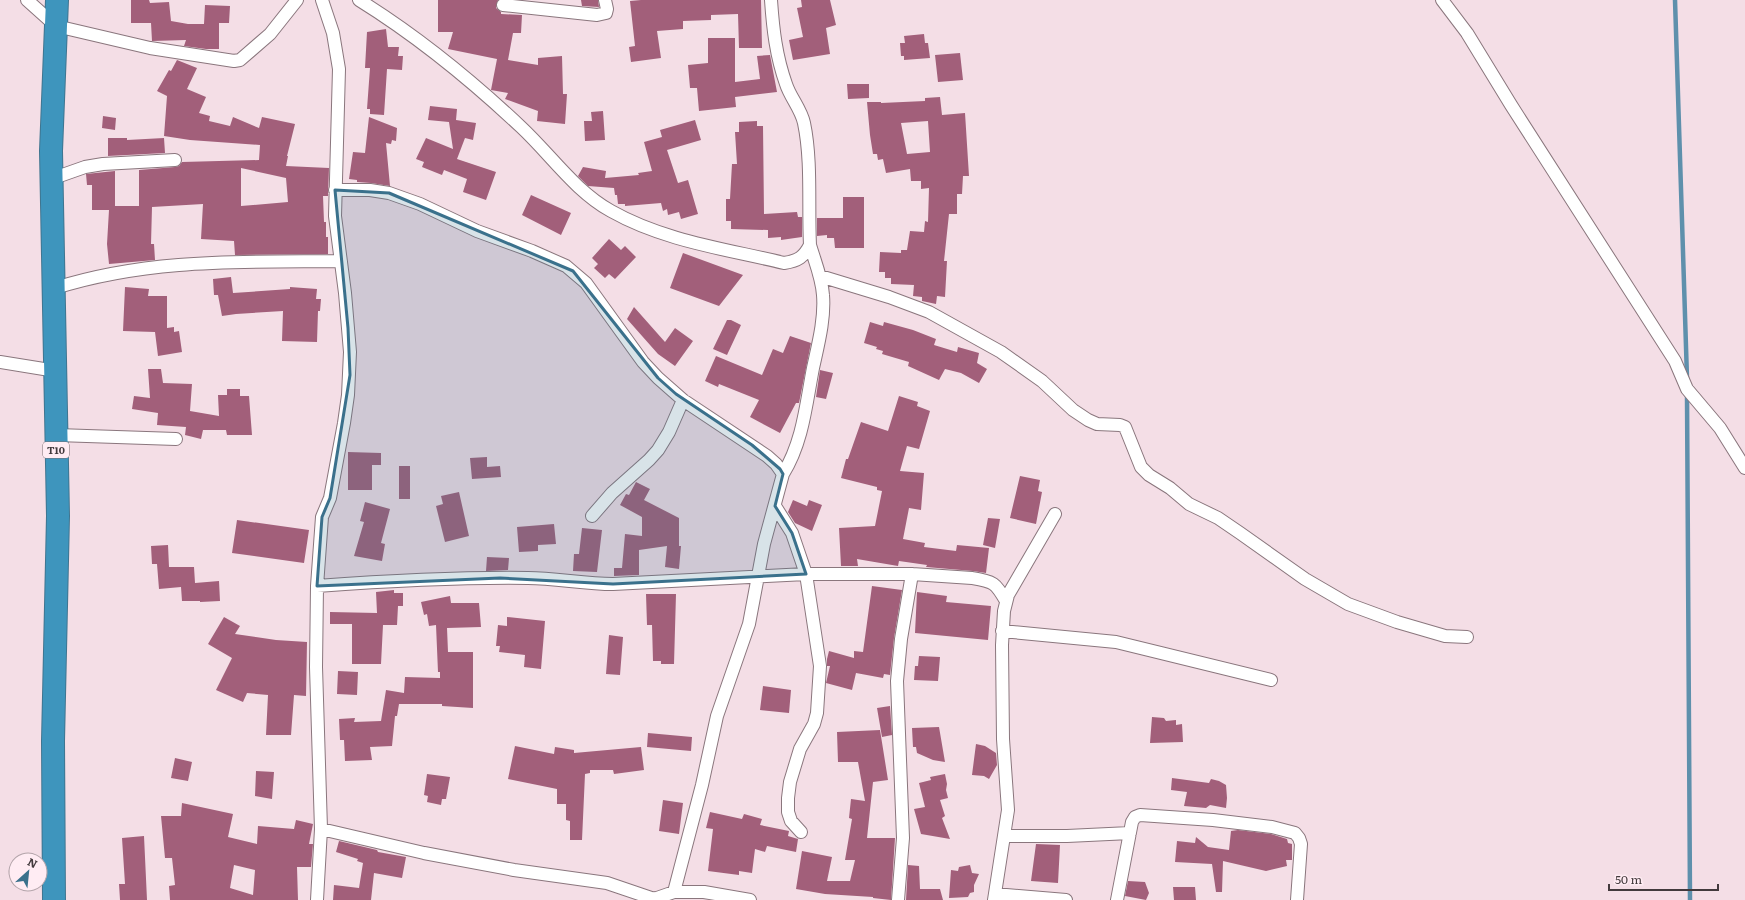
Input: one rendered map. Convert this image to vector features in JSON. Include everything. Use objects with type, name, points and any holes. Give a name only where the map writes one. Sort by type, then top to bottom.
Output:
[{"type":"highway","name":"T10","points":[[54,900],[53,741],[58,516],[55,288],[51,152],[57,0]]},
{"type":"street","points":[[26,0],[56,26],[150,48],[237,61],[270,34],[297,0]]},
{"type":"street","points":[[318,900],[321,829],[316,667],[318,586],[322,517],[330,498],[344,423],[350,375],[348,328],[335,216],[339,119],[338,69],[333,33],[322,0]]},
{"type":"street","points":[[359,0],[428,49],[466,79],[522,128],[574,183],[591,198],[610,211],[627,220],[669,235],[703,245],[784,263],[794,262],[801,258],[806,254],[810,245]]},
{"type":"street","points":[[503,5],[597,15],[606,13],[607,9],[605,0]]},
{"type":"street","points":[[674,892],[702,785],[717,716],[749,624],[770,522],[776,506],[783,474],[790,462],[801,431],[819,342],[823,297],[820,276],[810,245],[805,132],[803,121],[786,86],[779,64],[775,45],[771,0]]},
{"type":"street","points":[[1442,0],[1466,33],[1675,361],[1687,389],[1720,428],[1745,468]]},
{"type":"street","points":[[52,179],[85,167],[104,164],[175,160]]},
{"type":"street","points":[[335,190],[370,190],[389,193],[420,204],[477,231],[532,251],[566,266],[586,283],[643,362],[658,378],[683,400],[752,445],[776,464],[783,474]]},
{"type":"street","points":[[55,288],[125,271],[178,264],[341,261]]},
{"type":"street","points":[[820,276],[889,297],[929,312],[1001,352],[1042,381],[1073,410],[1088,420],[1097,424],[1120,425],[1125,427],[1141,467],[1149,475],[1170,488],[1189,504],[1218,518],[1289,569],[1335,598],[1397,622],[1445,636],[1467,637]]},
{"type":"street","points":[[0,362],[56,371]]},
{"type":"street","points":[[592,516],[617,488],[649,460],[658,450],[669,432],[683,400]]},
{"type":"street","points":[[56,436],[176,439]]},
{"type":"street","points":[[776,506],[792,533],[806,574],[820,666],[817,713],[795,765],[790,782],[788,798],[788,812],[792,821],[801,832]]},
{"type":"street","points":[[1055,514],[1006,601],[1002,631],[1003,739],[1008,810],[994,897],[1066,900]]},
{"type":"street","points":[[318,586],[500,578],[553,579],[598,584],[613,584],[806,574],[912,574],[986,580],[998,586],[1006,601]]},
{"type":"street","points":[[898,900],[903,838],[897,681],[901,639],[912,574]]},
{"type":"street","points":[[1002,631],[1116,642],[1271,680]]},
{"type":"street","points":[[1117,900],[1134,817],[1140,815],[1213,820],[1272,827],[1292,832],[1298,836],[1300,844],[1297,900]]},
{"type":"street","points":[[321,829],[424,853],[514,870],[607,883],[654,899],[674,892],[704,892],[750,900]]},
{"type":"street","points":[[1005,836],[1067,836],[1130,833]]},
{"type":"highlighted area","points":[[335,190],[389,193],[573,271],[658,378],[676,394],[752,445],[780,469],[783,474],[775,506],[792,533],[806,574],[613,584],[500,578],[317,586],[322,517],[330,498],[350,375],[348,328]]},
{"type":"building","points":[[131,0],[149,0],[150,3],[169,2],[171,21],[188,24],[204,24],[205,5],[230,6],[229,23],[219,23],[219,49],[184,46],[186,40],[152,41],[151,23],[131,23]]},
{"type":"building","points":[[438,0],[498,0],[496,8],[501,12],[501,14],[522,15],[521,33],[513,33],[508,60],[538,65],[538,58],[562,56],[563,94],[567,94],[565,124],[537,121],[538,111],[505,99],[508,93],[491,90],[497,59],[448,49],[453,32],[438,32]]},
{"type":"building","points":[[581,0],[598,0],[599,7],[582,6]]},
{"type":"building","points":[[761,0],[762,48],[739,48],[738,14],[711,15],[711,20],[683,21],[683,29],[657,31],[661,58],[631,62],[629,47],[635,46],[630,1]]},
{"type":"building","points":[[801,0],[830,0],[836,25],[826,28],[830,54],[793,60],[789,40],[803,37],[797,8],[802,7]]},
{"type":"building","points":[[386,29],[388,47],[399,47],[398,56],[403,56],[402,70],[387,69],[384,115],[370,114],[370,109],[367,109],[370,68],[365,68],[367,32]]},
{"type":"building","points":[[924,34],[925,43],[928,43],[930,58],[904,60],[904,56],[901,56],[900,43],[905,43],[904,36]]},
{"type":"building","points":[[708,38],[735,38],[735,82],[760,79],[757,56],[770,55],[777,92],[735,97],[736,107],[699,111],[697,88],[690,88],[688,65],[708,63]]},
{"type":"building","points":[[960,53],[963,80],[938,82],[935,55]]},
{"type":"building","points":[[177,60],[197,68],[187,89],[206,97],[199,113],[210,116],[209,121],[230,126],[233,117],[259,128],[262,117],[295,124],[286,166],[329,168],[328,196],[323,196],[324,222],[326,222],[326,237],[328,237],[328,254],[235,255],[234,241],[201,239],[203,204],[152,207],[151,244],[154,244],[155,260],[109,264],[107,244],[109,210],[92,210],[92,185],[87,185],[86,174],[115,171],[115,206],[139,206],[139,170],[175,167],[179,166],[182,162],[259,160],[260,145],[190,140],[164,136],[167,96],[157,91],[169,70],[171,71]],"holes":[[[241,168],[286,178],[288,202],[241,206]]]},
{"type":"building","points":[[847,84],[869,84],[869,98],[848,99]]},
{"type":"building","points":[[940,97],[942,115],[965,113],[969,176],[963,176],[962,194],[957,194],[957,214],[949,214],[944,261],[947,261],[945,297],[937,296],[936,304],[922,301],[922,297],[913,296],[914,285],[891,284],[891,278],[885,278],[885,272],[879,272],[880,252],[901,253],[901,250],[907,250],[910,231],[924,232],[925,221],[928,222],[929,188],[921,189],[921,181],[911,181],[910,169],[886,173],[883,159],[878,160],[877,154],[873,154],[867,102],[881,103],[925,101],[925,98]],"holes":[[[928,121],[930,152],[907,154],[901,123]]]},
{"type":"building","points":[[430,106],[457,109],[456,120],[476,123],[473,140],[465,138],[457,159],[496,172],[486,200],[463,192],[467,179],[444,170],[442,175],[422,167],[424,162],[416,159],[426,138],[453,149],[449,122],[428,120]]},
{"type":"building","points":[[603,111],[605,140],[585,141],[584,121],[592,121],[591,112]]},
{"type":"building","points":[[103,116],[116,118],[115,130],[102,128]]},
{"type":"building","points":[[369,117],[397,128],[396,141],[392,140],[391,144],[386,143],[390,186],[357,182],[357,180],[349,179],[353,152],[365,153]]},
{"type":"building","points":[[695,120],[701,140],[667,150],[678,183],[688,180],[698,214],[681,219],[679,212],[668,215],[667,209],[663,211],[661,203],[625,206],[625,204],[618,204],[617,195],[615,195],[614,188],[588,186],[578,176],[583,167],[606,171],[605,178],[639,175],[638,173],[652,171],[644,142],[662,137],[660,130]]},
{"type":"building","points":[[757,121],[757,126],[763,126],[764,214],[797,212],[798,217],[802,217],[802,237],[781,240],[781,237],[768,238],[768,230],[731,229],[731,221],[726,221],[726,199],[730,199],[732,164],[737,164],[735,132],[739,132],[739,122]]},
{"type":"building","points":[[108,138],[127,138],[127,140],[164,138],[165,153],[108,156]]},
{"type":"building","points":[[531,195],[571,213],[561,235],[522,215]]},
{"type":"building","points":[[843,197],[864,197],[864,248],[835,248],[834,238],[827,238],[827,235],[817,236],[817,218],[843,218]]},
{"type":"building","points":[[609,239],[621,250],[625,246],[636,257],[615,279],[609,274],[605,278],[594,268],[598,264],[592,258]]},
{"type":"building","points":[[683,253],[743,275],[719,306],[670,288]]},
{"type":"building","points":[[231,277],[233,293],[290,289],[290,287],[317,289],[316,299],[321,299],[320,311],[318,311],[317,342],[282,341],[283,311],[222,316],[218,295],[214,295],[213,279]]},
{"type":"building","points":[[125,287],[149,289],[148,296],[167,296],[167,328],[174,327],[174,332],[179,331],[182,352],[158,356],[155,332],[123,331]]},
{"type":"building","points":[[634,307],[665,342],[675,328],[693,341],[675,366],[658,354],[627,319]]},
{"type":"building","points":[[727,320],[731,320],[741,325],[727,355],[713,349]]},
{"type":"building","points":[[870,322],[883,326],[884,322],[913,330],[936,339],[934,345],[957,352],[958,347],[979,353],[977,363],[987,369],[979,383],[961,373],[945,369],[939,380],[908,366],[909,362],[882,354],[883,351],[876,349],[877,347],[864,343]]},
{"type":"building","points":[[790,336],[811,343],[799,403],[796,403],[780,433],[750,417],[759,400],[719,384],[718,387],[705,381],[716,356],[762,375],[773,349],[783,353]]},
{"type":"building","points":[[148,369],[161,369],[163,383],[192,384],[190,411],[219,416],[218,395],[227,395],[227,389],[240,389],[240,396],[249,396],[252,435],[227,435],[226,430],[203,430],[201,439],[185,435],[186,427],[157,425],[158,413],[132,409],[134,396],[150,398]]},
{"type":"building","points":[[820,370],[833,373],[826,399],[816,397]]},
{"type":"building","points":[[899,396],[918,402],[917,406],[930,411],[919,449],[907,446],[900,471],[924,473],[921,510],[909,508],[903,539],[925,543],[924,547],[956,551],[957,545],[989,548],[986,573],[926,567],[927,565],[899,561],[898,566],[857,559],[858,566],[841,566],[839,528],[875,526],[882,491],[877,490],[877,487],[841,478],[846,459],[848,459],[861,422],[888,431]]},
{"type":"building","points":[[348,452],[381,453],[381,465],[372,465],[372,490],[348,490]]},
{"type":"building","points":[[487,457],[487,467],[500,466],[501,477],[472,479],[470,458]]},
{"type":"building","points":[[399,466],[410,466],[410,499],[399,499]]},
{"type":"building","points":[[1020,476],[1040,480],[1038,491],[1042,492],[1036,524],[1010,518]]},
{"type":"building","points":[[636,482],[650,489],[644,500],[679,518],[679,546],[681,546],[679,569],[665,567],[667,546],[639,550],[639,575],[614,576],[614,568],[622,568],[625,534],[642,536],[642,517],[620,505],[626,494],[629,495]]},
{"type":"building","points":[[459,492],[469,536],[445,542],[436,506],[443,504],[441,496]]},
{"type":"building","points":[[793,500],[807,506],[809,500],[822,505],[812,531],[795,523],[788,512]]},
{"type":"building","points":[[365,502],[390,509],[381,543],[385,544],[382,561],[354,556],[364,522],[360,521]]},
{"type":"building","points":[[988,518],[1000,519],[995,548],[983,545]]},
{"type":"building","points":[[237,520],[309,530],[304,563],[232,553]]},
{"type":"building","points":[[554,524],[556,544],[538,545],[538,551],[519,552],[517,527]]},
{"type":"building","points":[[582,528],[602,530],[597,572],[573,571],[574,554],[579,554]]},
{"type":"building","points":[[168,545],[169,567],[194,567],[195,583],[219,581],[220,601],[182,601],[181,587],[159,589],[157,564],[152,564],[151,546]]},
{"type":"building","points":[[487,557],[509,558],[508,570],[486,571]]},
{"type":"building","points":[[872,586],[902,590],[894,638],[890,675],[884,674],[883,678],[856,673],[852,690],[826,683],[830,666],[827,666],[829,651],[854,658],[854,651],[863,652]]},
{"type":"building","points":[[394,590],[394,593],[403,593],[403,606],[398,606],[397,625],[383,625],[381,664],[352,664],[352,624],[330,624],[330,612],[377,613],[376,592]]},
{"type":"building","points":[[917,592],[947,596],[946,602],[991,606],[988,640],[915,633]]},
{"type":"building","points":[[646,594],[676,594],[674,664],[661,664],[661,661],[653,661],[652,625],[647,625]]},
{"type":"building","points":[[450,596],[451,603],[479,603],[481,627],[447,628],[448,652],[473,652],[473,708],[442,706],[442,704],[399,704],[397,716],[395,716],[392,746],[370,747],[372,760],[345,761],[344,740],[340,740],[339,719],[355,718],[354,722],[381,721],[386,690],[404,693],[405,677],[440,678],[440,672],[438,672],[436,625],[429,626],[427,614],[424,615],[421,602]]},
{"type":"building","points":[[224,617],[240,626],[235,634],[276,640],[307,642],[306,696],[294,695],[291,735],[266,735],[268,695],[247,693],[243,702],[216,690],[232,658],[208,644]]},
{"type":"building","points":[[507,617],[545,621],[541,669],[524,667],[525,655],[499,652],[500,646],[496,646],[498,625],[507,626]]},
{"type":"building","points":[[609,635],[623,637],[620,675],[606,674]]},
{"type":"building","points":[[919,656],[940,657],[938,681],[914,680],[915,666],[918,666]]},
{"type":"building","points":[[338,671],[358,672],[357,695],[337,694]]},
{"type":"building","points":[[763,686],[791,690],[789,713],[760,710]]},
{"type":"building","points":[[890,706],[892,735],[882,737],[877,708]]},
{"type":"building","points":[[1152,717],[1164,718],[1166,721],[1176,720],[1176,725],[1182,724],[1183,742],[1150,743]]},
{"type":"building","points":[[939,727],[945,762],[933,760],[917,753],[916,747],[913,747],[912,728]]},
{"type":"building","points":[[880,730],[888,780],[873,782],[867,838],[895,838],[891,900],[873,897],[825,894],[796,889],[802,851],[832,857],[827,881],[850,881],[855,860],[845,860],[852,819],[849,818],[851,799],[865,801],[858,762],[838,762],[837,732]]},
{"type":"building","points":[[648,733],[692,737],[691,751],[647,747]]},
{"type":"building","points":[[976,744],[985,746],[996,753],[997,765],[989,779],[984,776],[972,775]]},
{"type":"building","points":[[515,746],[554,754],[555,747],[574,750],[574,753],[641,747],[644,770],[614,774],[613,770],[590,770],[590,773],[585,774],[582,840],[570,840],[570,821],[566,820],[566,804],[557,804],[557,789],[508,779]]},
{"type":"building","points":[[175,758],[192,762],[188,781],[171,778]]},
{"type":"building","points":[[256,771],[274,772],[272,799],[255,796]]},
{"type":"building","points":[[427,774],[450,777],[446,799],[442,799],[441,805],[427,802],[428,796],[424,795]]},
{"type":"building","points":[[945,774],[948,798],[940,800],[945,816],[942,818],[950,839],[921,834],[914,809],[925,807],[919,783],[931,780],[930,777]]},
{"type":"building","points":[[1172,778],[1209,783],[1211,779],[1219,781],[1226,785],[1226,808],[1210,805],[1206,808],[1184,806],[1187,792],[1171,790]]},
{"type":"building","points":[[663,800],[683,803],[679,834],[659,831]]},
{"type":"building","points":[[182,803],[233,814],[228,837],[257,844],[258,826],[294,829],[296,820],[313,824],[309,844],[313,844],[311,867],[297,867],[298,900],[170,900],[169,886],[175,885],[172,858],[165,858],[161,816],[181,816]],"holes":[[[234,865],[255,870],[253,895],[230,888]]]},
{"type":"building","points":[[710,812],[742,819],[744,814],[762,819],[760,825],[789,831],[788,836],[798,839],[796,852],[767,846],[765,852],[755,849],[752,873],[739,871],[739,875],[708,871],[713,829],[706,828]]},
{"type":"building","points":[[1238,830],[1271,834],[1287,839],[1288,843],[1292,844],[1292,860],[1286,860],[1287,866],[1266,871],[1223,861],[1222,892],[1216,892],[1212,864],[1175,862],[1177,841],[1195,843],[1196,837],[1208,847],[1229,850],[1231,831]]},
{"type":"building","points":[[144,836],[147,900],[120,900],[119,884],[125,884],[122,838]]},
{"type":"building","points":[[339,841],[377,850],[378,852],[406,857],[402,878],[374,873],[371,900],[333,900],[334,885],[359,888],[363,863],[357,861],[358,859],[336,852]]},
{"type":"building","points":[[1036,844],[1060,845],[1058,883],[1031,881]]},
{"type":"building","points":[[908,865],[919,866],[920,889],[940,889],[943,900],[906,900]]},
{"type":"building","points":[[970,865],[972,873],[979,874],[974,885],[974,892],[970,893],[968,897],[949,898],[951,870],[958,871],[959,867]]},
{"type":"building","points":[[1128,881],[1145,882],[1149,893],[1146,900],[1125,896]]},
{"type":"building","points":[[1173,887],[1195,887],[1196,900],[1174,900]]},
{"type":"waterway","points":[[1675,0],[1687,378]]},
{"type":"waterway","points":[[1687,394],[1690,900]]}]
